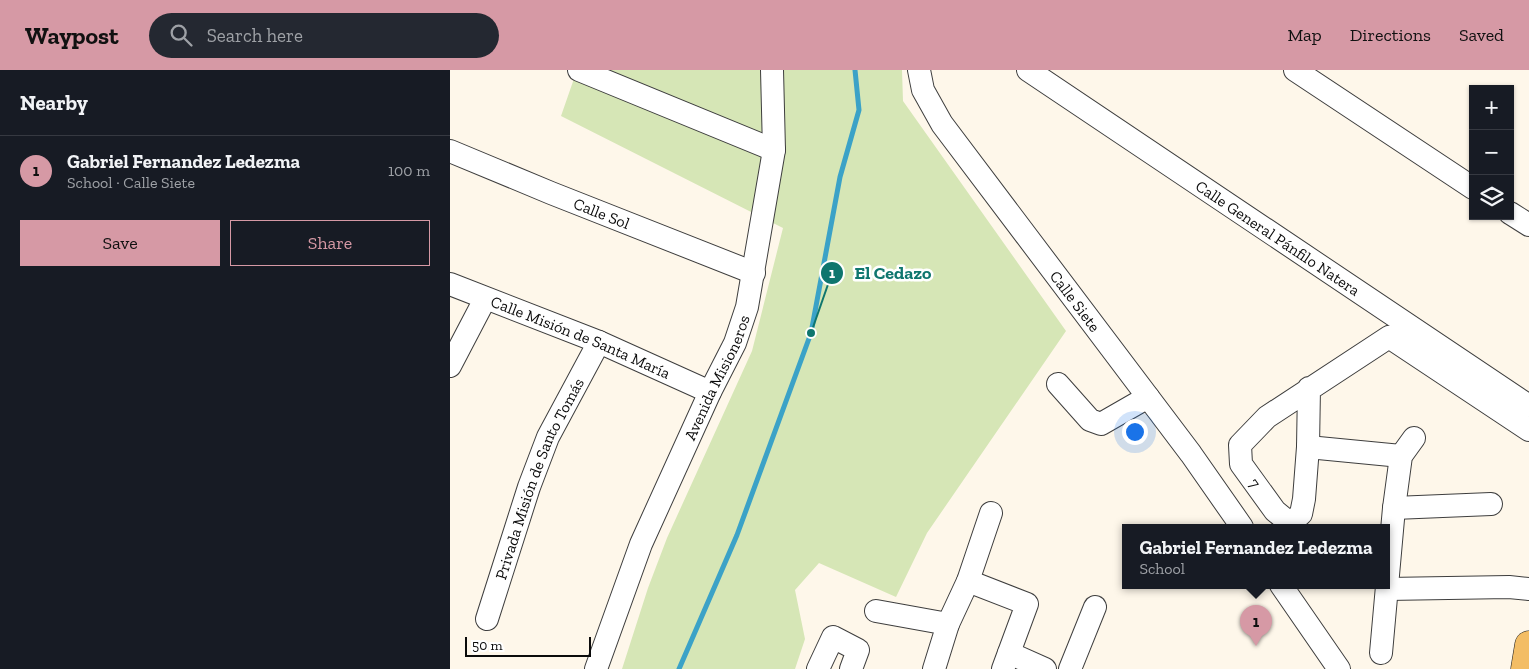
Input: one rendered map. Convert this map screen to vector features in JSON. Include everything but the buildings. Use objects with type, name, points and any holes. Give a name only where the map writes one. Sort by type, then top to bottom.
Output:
[{"type":"main road","points":[[1525,669],[1529,645]]},
{"type":"street","points":[[579,70],[774,150]]},
{"type":"street","name":"Avenida Misioneros","points":[[596,669],[640,544],[710,392],[735,344],[747,307],[774,150],[772,70]]},
{"type":"street","name":"Calle Siete","points":[[919,70],[923,90],[942,124],[1191,454],[1240,524]]},
{"type":"street","name":"Calle General Pánfilo Natera","points":[[1028,70],[1529,406]]},
{"type":"street","points":[[1295,70],[1469,185]]},
{"type":"street","name":"Calle Sol","points":[[450,151],[550,193],[754,273]]},
{"type":"street","points":[[1514,216],[1529,225]]},
{"type":"street","name":"Calle Misión de Santa María","points":[[450,284],[599,342],[710,392]]},
{"type":"street","points":[[450,366],[485,299]]},
{"type":"street","name":"7","points":[[1309,388],[1308,448],[1304,499],[1301,514],[1294,520],[1286,520],[1275,511],[1241,464],[1240,445],[1267,416],[1309,388],[1390,337],[1529,430]]},
{"type":"street","name":"Privada Misión de Santo Tomás","points":[[487,620],[528,487],[548,437],[599,342]]},
{"type":"street","points":[[1058,384],[1090,420],[1101,424],[1148,397]]},
{"type":"street","points":[[1308,448],[1407,447],[1394,508],[1390,554]]},
{"type":"street","points":[[1394,508],[1491,504]]},
{"type":"street","points":[[934,669],[948,624],[968,581],[991,513]]},
{"type":"street","points":[[968,581],[1027,604],[1006,661],[1044,669]]},
{"type":"street","points":[[1390,589],[1509,587],[1529,589]]},
{"type":"street","points":[[1284,589],[1339,669]]},
{"type":"street","points":[[1381,653],[1387,589]]},
{"type":"street","points":[[1070,669],[1095,607]]},
{"type":"street","points":[[876,611],[948,624]]},
{"type":"street","points":[[818,669],[833,637],[858,650],[851,669]]},
{"type":"green space","points":[[577,70],[902,70],[903,101],[1066,331],[927,533],[896,597],[819,563],[795,590],[805,639],[795,669],[622,669],[648,588],[667,538],[752,351],[783,228],[561,116]]},
{"type":"waterway","points":[[679,669],[737,535],[811,333],[840,177],[859,110],[855,70]]},
{"type":"place","name":"El Cedazo","points":[[811,333]]},
{"type":"place","name":"Gabriel Fernandez Ledezma","points":[[1256,646]]}]
